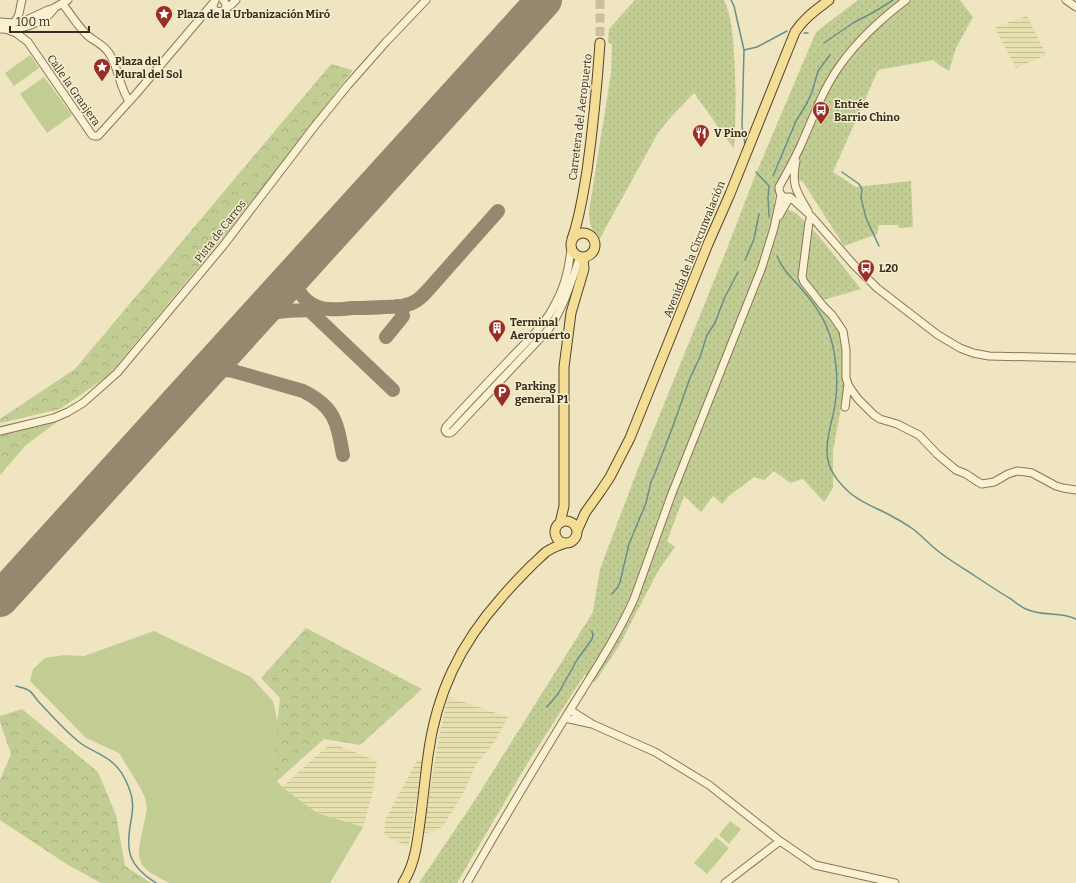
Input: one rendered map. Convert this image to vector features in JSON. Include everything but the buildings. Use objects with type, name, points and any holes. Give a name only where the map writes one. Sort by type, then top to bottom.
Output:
[{"type":"main road","name":"Avenida de la Circunvalación","points":[[585,513],[610,477],[630,438],[708,244],[796,32],[809,16],[829,0]]},
{"type":"main road","name":"Carretera del Aeropuerto","points":[[572,239],[577,224],[583,194],[593,119],[600,43]]},
{"type":"main road","name":"Carretera del Aeropuerto","points":[[583,194],[584,218],[587,234]]},
{"type":"main road","points":[[567,522],[564,506],[564,367],[574,299],[583,273],[589,263],[594,249],[594,242],[587,234],[577,234],[572,239],[571,249],[575,254],[582,257],[590,255],[592,252]]},
{"type":"main road","points":[[582,257],[584,265],[583,273]]},
{"type":"main road","points":[[546,552],[557,526],[585,513]]},
{"type":"main road","points":[[403,883],[410,870],[414,857],[434,723],[444,688],[459,656],[484,617],[512,584],[546,552],[574,540],[585,513]]},
{"type":"main road","points":[[567,522],[574,524],[577,531]]},
{"type":"main road","points":[[555,533],[557,539],[566,543]]},
{"type":"street","points":[[13,23],[20,14],[22,0]]},
{"type":"street","name":"Pista de Carros","points":[[0,431],[54,418],[68,412],[83,403],[122,367],[223,246],[309,133],[386,42],[426,0]]},
{"type":"street","points":[[467,883],[629,611],[671,496],[744,316],[762,267],[769,246],[781,195],[779,187],[800,148],[823,94],[840,65],[857,43],[878,22],[906,0]]},
{"type":"street","points":[[1066,0],[1076,7]]},
{"type":"street","points":[[215,1],[213,6],[215,10],[223,6],[228,8],[235,1]]},
{"type":"street","name":"Calle la Granjera","points":[[24,27],[24,35],[28,42],[92,135],[98,136],[200,19],[208,7],[215,1]]},
{"type":"street","points":[[0,22],[22,22],[65,2],[85,32],[107,50],[115,66],[123,90],[130,101]]},
{"type":"street","points":[[200,19],[210,15],[223,6]]},
{"type":"street","points":[[3,29],[24,27],[44,18],[54,8]]},
{"type":"street","name":"Calle la Granjera","points":[[3,29],[20,35],[28,42]]},
{"type":"street","points":[[774,226],[790,198],[795,193],[795,170],[800,148]]},
{"type":"street","points":[[782,183],[788,181],[793,183],[811,216],[802,277],[804,282],[832,315],[843,331],[846,350],[846,378],[848,384],[874,415],[880,419],[897,424],[919,435],[937,454],[956,470],[966,474],[982,484],[994,482],[1017,471],[1032,473],[1056,486],[1076,490]]},
{"type":"street","points":[[781,195],[785,198],[790,198],[811,216],[853,264],[878,288],[938,335],[960,348],[974,353],[990,356],[1076,358]]},
{"type":"street","points":[[571,249],[568,268],[559,297],[549,314],[528,339],[502,373],[476,407],[452,432],[447,433],[445,430],[446,427],[470,402],[502,373],[534,345],[555,321],[582,257]]},
{"type":"street","points":[[528,339],[534,345]]},
{"type":"street","points":[[845,407],[848,384]]},
{"type":"street","points":[[470,402],[476,407]]},
{"type":"street","points":[[570,710],[592,724],[655,752],[703,782],[780,841],[815,865],[895,883]]},
{"type":"street","points":[[565,718],[592,724]]},
{"type":"street","points":[[724,883],[780,841]]},
{"type":"shaded area","points":[[1027,16],[1046,55],[1016,68],[995,28]]},
{"type":"shaded area","points":[[449,697],[508,717],[496,740],[475,766],[465,790],[444,825],[437,831],[423,833],[437,749],[445,708]]},
{"type":"shaded area","points":[[331,743],[377,761],[372,795],[363,827],[317,813],[282,787]]},
{"type":"shaded area","points":[[418,759],[423,761],[408,847],[384,835],[386,818]]},
{"type":"green space","points":[[635,0],[724,0],[727,6],[733,33],[734,47],[736,101],[734,149],[694,93],[658,133],[599,240],[591,227],[589,211],[611,73],[612,45],[608,42],[609,29]]},
{"type":"green space","points":[[858,0],[960,0],[973,17],[956,48],[949,71],[933,60],[878,70],[833,172],[856,187],[911,181],[913,227],[899,228],[898,225],[879,225],[877,234],[844,246],[803,182],[784,172],[776,192],[774,203],[796,213],[819,236],[861,289],[823,300],[840,318],[848,331],[849,375],[855,390],[842,403],[833,451],[833,488],[824,502],[803,479],[790,483],[774,471],[764,480],[754,477],[729,496],[722,504],[713,496],[701,512],[684,496],[667,541],[675,547],[658,571],[619,646],[595,682],[585,674],[527,764],[457,883],[419,883],[475,800],[593,612],[600,569],[639,466],[755,176],[816,32]]},
{"type":"green space","points":[[30,55],[39,68],[14,86],[5,73]]},
{"type":"green space","points":[[331,64],[353,70],[241,216],[108,376],[60,409],[0,423],[0,419],[75,369]]},
{"type":"green space","points":[[44,77],[72,115],[47,133],[20,94]]},
{"type":"green space","points":[[61,419],[26,445],[0,475],[0,433]]},
{"type":"green space","points":[[306,628],[422,689],[360,745],[324,739],[277,781],[273,765],[280,698],[261,678]]},
{"type":"green space","points":[[154,631],[251,677],[273,701],[278,724],[273,765],[277,781],[282,787],[317,813],[363,827],[330,883],[169,883],[149,872],[142,865],[139,856],[139,847],[147,809],[145,798],[141,789],[119,753],[86,738],[30,681],[33,669],[45,658],[64,655],[84,656]]},
{"type":"green space","points":[[22,709],[98,772],[116,815],[125,866],[151,883],[101,883],[68,865],[0,820],[0,780],[11,754],[0,722],[0,716]]},
{"type":"green space","points":[[730,821],[741,829],[729,844],[719,835]]},
{"type":"green space","points":[[716,837],[729,848],[707,874],[694,863]]},
{"type":"waterway","points":[[731,0],[734,6],[744,50],[742,126],[745,144]]},
{"type":"waterway","points":[[824,43],[853,23],[893,0]]},
{"type":"waterway","points":[[744,50],[757,47],[787,31]]},
{"type":"waterway","points":[[773,176],[796,121],[812,92],[818,71],[830,55]]},
{"type":"waterway","points":[[756,172],[769,186],[769,217]]},
{"type":"waterway","points":[[842,172],[859,184],[862,189],[861,198],[866,218],[879,246]]},
{"type":"waterway","points":[[745,260],[754,239],[759,214]]},
{"type":"waterway","points":[[777,256],[786,271],[818,311],[826,325],[833,347],[837,376],[837,391],[828,436],[827,452],[830,467],[838,481],[855,497],[908,526],[947,558],[1022,607],[1038,613],[1064,615],[1076,619]]},
{"type":"waterway","points":[[612,594],[620,582],[629,544],[646,503],[651,482],[690,378],[700,357],[707,335],[715,323],[724,299],[738,272]]},
{"type":"waterway","points":[[547,707],[558,694],[577,660],[592,639],[592,631]]},
{"type":"waterway","points":[[16,686],[31,692],[53,717],[83,745],[116,765],[128,785],[133,804],[129,832],[129,850],[131,857],[140,870],[156,883]]},
{"type":"taxiway","points":[[304,264],[299,277],[298,287],[303,297],[307,301],[317,306],[328,309],[337,309],[402,306],[410,304],[425,293],[498,211]]},
{"type":"taxiway","points":[[386,337],[403,316],[401,309],[397,306]]},
{"type":"taxiway","points":[[309,310],[393,390]]},
{"type":"taxiway","points":[[253,320],[261,316],[277,312],[317,310]]},
{"type":"taxiway","points":[[227,349],[226,361],[233,371]]},
{"type":"taxiway","points":[[200,379],[204,375],[215,370],[228,370],[303,391],[322,403],[333,417],[339,433],[343,455]]},
{"type":"runway","points":[[0,599],[544,0]]},
{"type":"tunnel","points":[[600,0],[600,43]]},
{"type":"place","name":"Plaza de la Urbanización Miró","points":[[164,29]]},
{"type":"place","name":"Plaza del Mural del Sol","points":[[102,82]]},
{"type":"place","name":"Entrée Barrio Chino","points":[[821,125]]},
{"type":"place","name":"V Pino","points":[[701,148]]},
{"type":"place","name":"L20","points":[[866,283]]},
{"type":"place","name":"Terminal Aeropuerto","points":[[497,343]]},
{"type":"place","name":"Parking general P1","points":[[502,407]]}]
